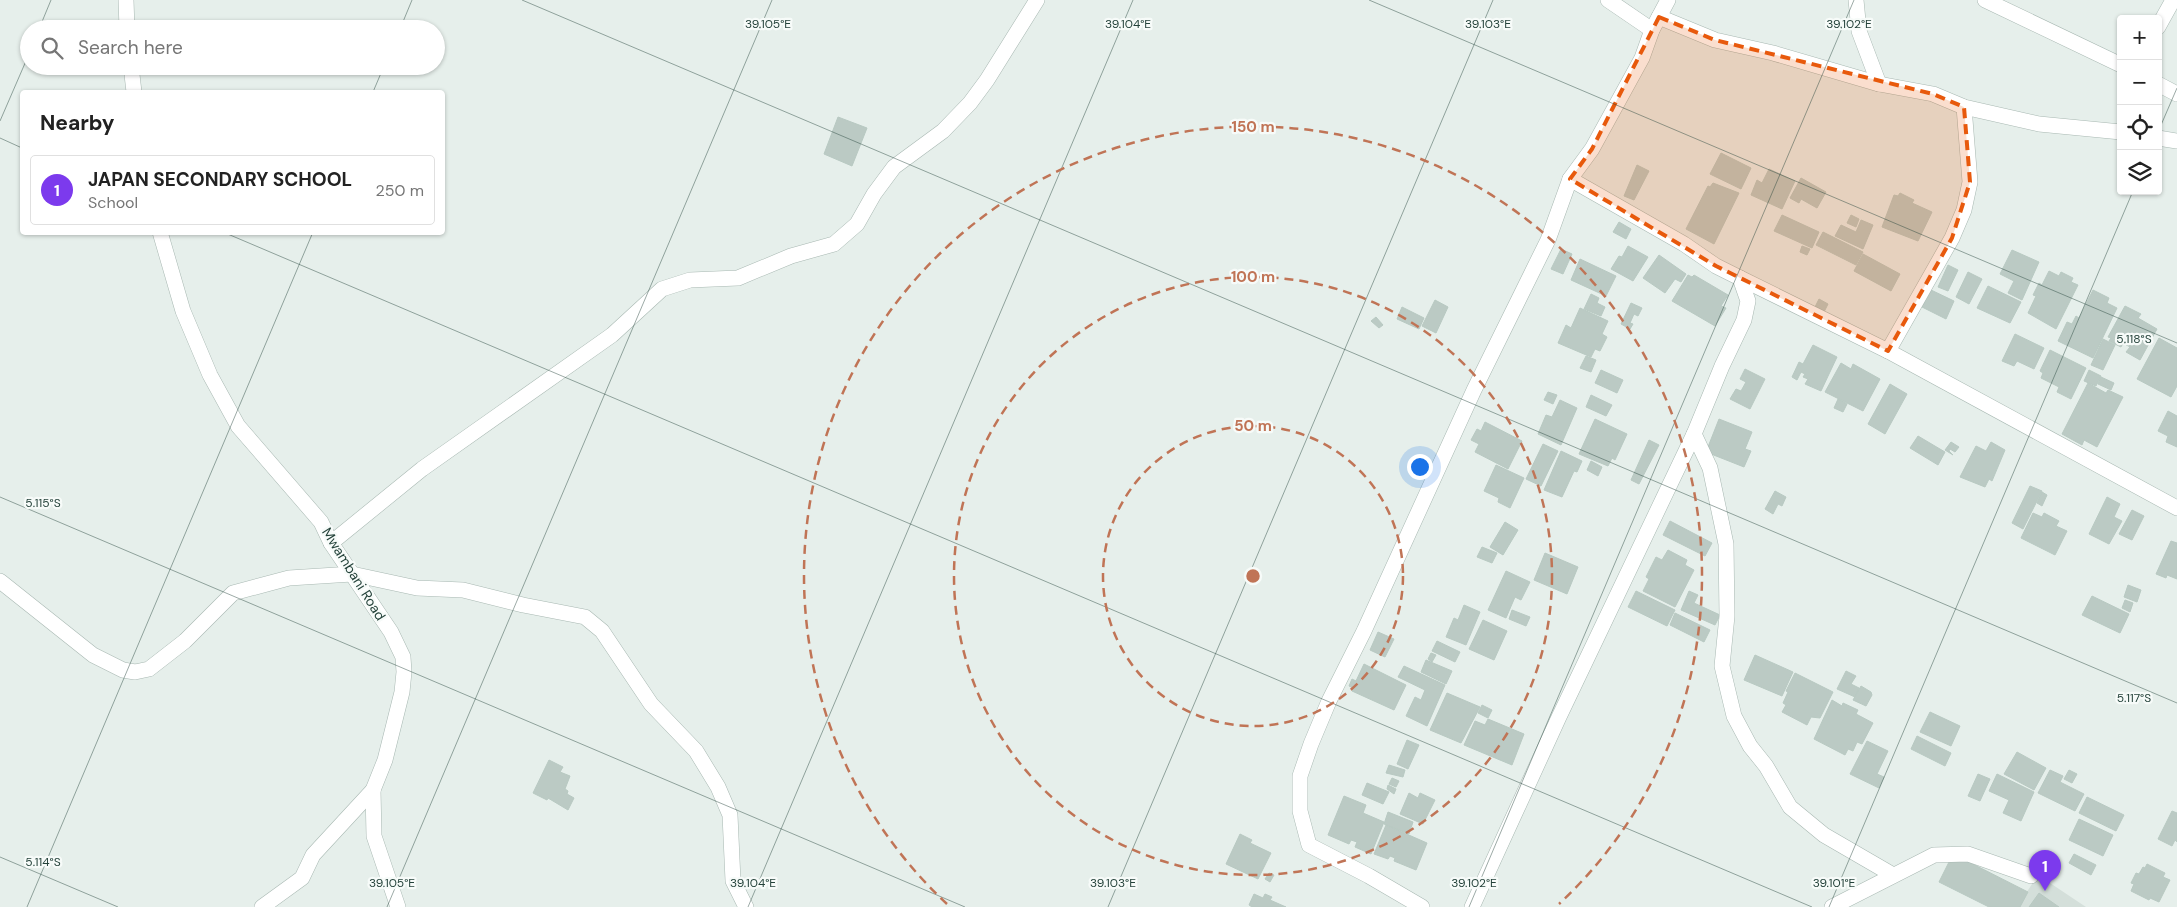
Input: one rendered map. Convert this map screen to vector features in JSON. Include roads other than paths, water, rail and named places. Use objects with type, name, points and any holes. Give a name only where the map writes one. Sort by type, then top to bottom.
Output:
[{"type":"street","points":[[126,0],[127,20]]},
{"type":"street","points":[[331,543],[422,469],[612,335],[662,290],[690,280],[738,278],[791,256],[834,244],[857,224],[874,194],[894,167],[943,131],[970,103],[987,80],[1037,0]]},
{"type":"street","points":[[1608,0],[1655,24],[1773,53],[1879,84],[1932,94],[1964,107],[2039,124],[2117,132]]},
{"type":"street","points":[[1422,907],[1309,845],[1300,811],[1300,776],[1329,701],[1364,631],[1474,390],[1548,240],[1570,178],[1592,149],[1642,58],[1655,24],[1668,0]]},
{"type":"street","points":[[1856,0],[1859,31],[1879,84]]},
{"type":"street","points":[[1985,0],[2117,63]]},
{"type":"street","points":[[2162,20],[2173,0]]},
{"type":"street","points":[[132,75],[134,90]]},
{"type":"street","points":[[2162,86],[2177,94]]},
{"type":"street","points":[[1888,351],[1952,238],[1964,210],[1970,182],[1964,107]]},
{"type":"street","points":[[2162,139],[2177,141]]},
{"type":"street","points":[[1570,178],[1684,244],[1716,266],[1888,351],[2177,508]]},
{"type":"street","name":"Mwambani Road","points":[[161,235],[183,311],[210,375],[238,426],[321,522],[331,543],[391,632],[403,657],[402,692],[385,760],[373,790],[313,855],[302,878],[262,907]]},
{"type":"street","points":[[1472,907],[1559,716],[1694,434],[1722,366],[1744,320],[1748,302],[1740,278]]},
{"type":"street","points":[[1694,434],[1710,468],[1726,544],[1727,616],[1722,666],[1734,716],[1750,746],[1766,766],[1790,806],[1824,836],[1893,875]]},
{"type":"street","points":[[0,581],[93,655],[123,670],[135,672],[149,669],[178,646],[228,596],[238,590],[289,578],[352,574],[417,588],[463,590],[523,605],[585,617],[602,631],[651,704],[696,751],[718,787],[730,815],[733,881],[746,907]]},
{"type":"street","points":[[373,790],[374,836],[398,907]]},
{"type":"street","points":[[1832,907],[1934,854],[1968,854],[2030,876]]},
{"type":"place","name":"JAPAN SECONDARY SCHOOL","points":[[2045,891]]}]
